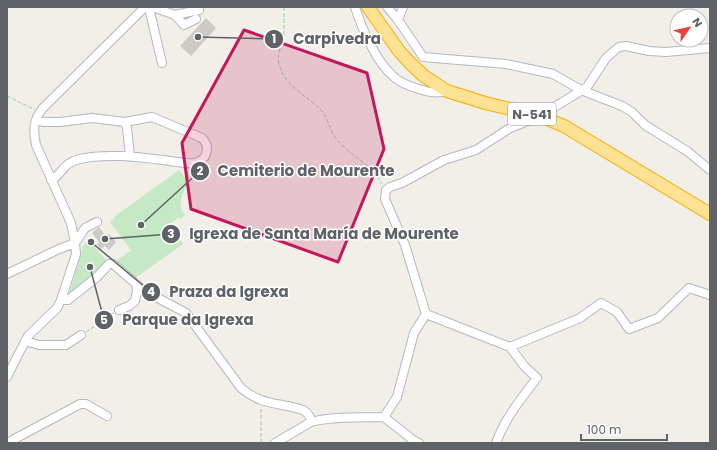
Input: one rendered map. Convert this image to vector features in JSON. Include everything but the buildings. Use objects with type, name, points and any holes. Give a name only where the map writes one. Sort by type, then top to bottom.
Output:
[{"type":"highway","name":"N-541","points":[[368,7],[399,51],[411,64],[424,76],[447,91],[485,103],[538,115],[564,126],[710,214]]},
{"type":"street","points":[[7,377],[32,332],[57,308],[76,254],[70,223],[36,145],[33,132],[38,116],[145,7]]},
{"type":"street","points":[[162,64],[150,12],[152,7],[175,15],[184,25],[196,19]]},
{"type":"street","points":[[355,7],[370,43],[381,62],[394,77],[411,86],[425,91],[437,93],[447,91]]},
{"type":"street","points":[[387,7],[398,20],[423,57],[506,64],[553,74],[581,90],[622,106],[632,112],[645,125],[687,151],[710,170]]},
{"type":"street","points":[[398,20],[403,7]]},
{"type":"street","points":[[175,15],[199,10]]},
{"type":"street","points":[[384,417],[397,397],[414,333],[426,314],[405,245],[385,199],[386,190],[444,160],[476,150],[510,128],[530,120],[581,90],[587,86],[606,58],[619,47],[626,46],[666,52],[710,48]]},
{"type":"street","points":[[38,116],[43,122],[66,122],[92,118],[125,122],[152,117],[202,138],[206,142],[207,146],[207,151],[204,156],[194,163],[130,156],[87,158],[73,161],[67,164],[56,178],[51,180]]},
{"type":"street","points":[[125,122],[130,156]]},
{"type":"street","points":[[7,274],[59,248],[75,243],[85,228],[97,222]]},
{"type":"street","points":[[61,300],[68,300],[97,277],[111,263],[145,292],[186,313],[241,388],[254,398],[303,410],[323,420]]},
{"type":"street","points":[[135,301],[137,291],[136,284]]},
{"type":"street","points":[[510,347],[580,318],[601,303],[618,312],[629,328],[658,318],[690,288],[710,295]]},
{"type":"street","points":[[119,310],[129,306],[145,292]]},
{"type":"street","points":[[426,314],[510,347],[525,368],[537,378],[514,407],[501,429],[496,443]]},
{"type":"street","points":[[26,341],[39,345],[66,345],[81,335]]},
{"type":"street","points":[[7,443],[80,404],[86,404],[108,416]]},
{"type":"street","points":[[303,410],[308,413],[311,418],[311,422]]},
{"type":"street","points":[[275,443],[311,422],[384,417],[419,443]]},
{"type":"path","points":[[284,7],[284,36],[279,49],[278,63],[286,80],[292,87],[325,113],[328,124],[335,137],[344,148],[374,173],[386,190]]},
{"type":"path","points":[[7,96],[38,116]]},
{"type":"path","points":[[81,335],[119,310]]},
{"type":"path","points":[[261,443],[262,401]]},
{"type":"highlighted area","points":[[244,30],[367,73],[384,149],[338,262],[191,209],[182,143]]},
{"type":"green space","points":[[179,170],[189,183],[181,199],[181,209],[185,215],[180,219],[179,217],[169,225],[183,244],[134,279],[114,263],[131,250],[110,222],[115,218],[114,217]]},
{"type":"green space","points":[[87,242],[92,247],[93,245],[106,260],[100,271],[95,276],[68,298],[83,246]]},
{"type":"place","name":"Carpivedra","points":[[198,37]]},
{"type":"place","name":"Cemiterio de Mourente","points":[[141,225]]},
{"type":"place","name":"Igrexa de Santa María de Mourente","points":[[105,239]]},
{"type":"place","name":"Praza da Igrexa","points":[[91,242]]},
{"type":"place","name":"Parque da Igrexa","points":[[90,267]]}]
